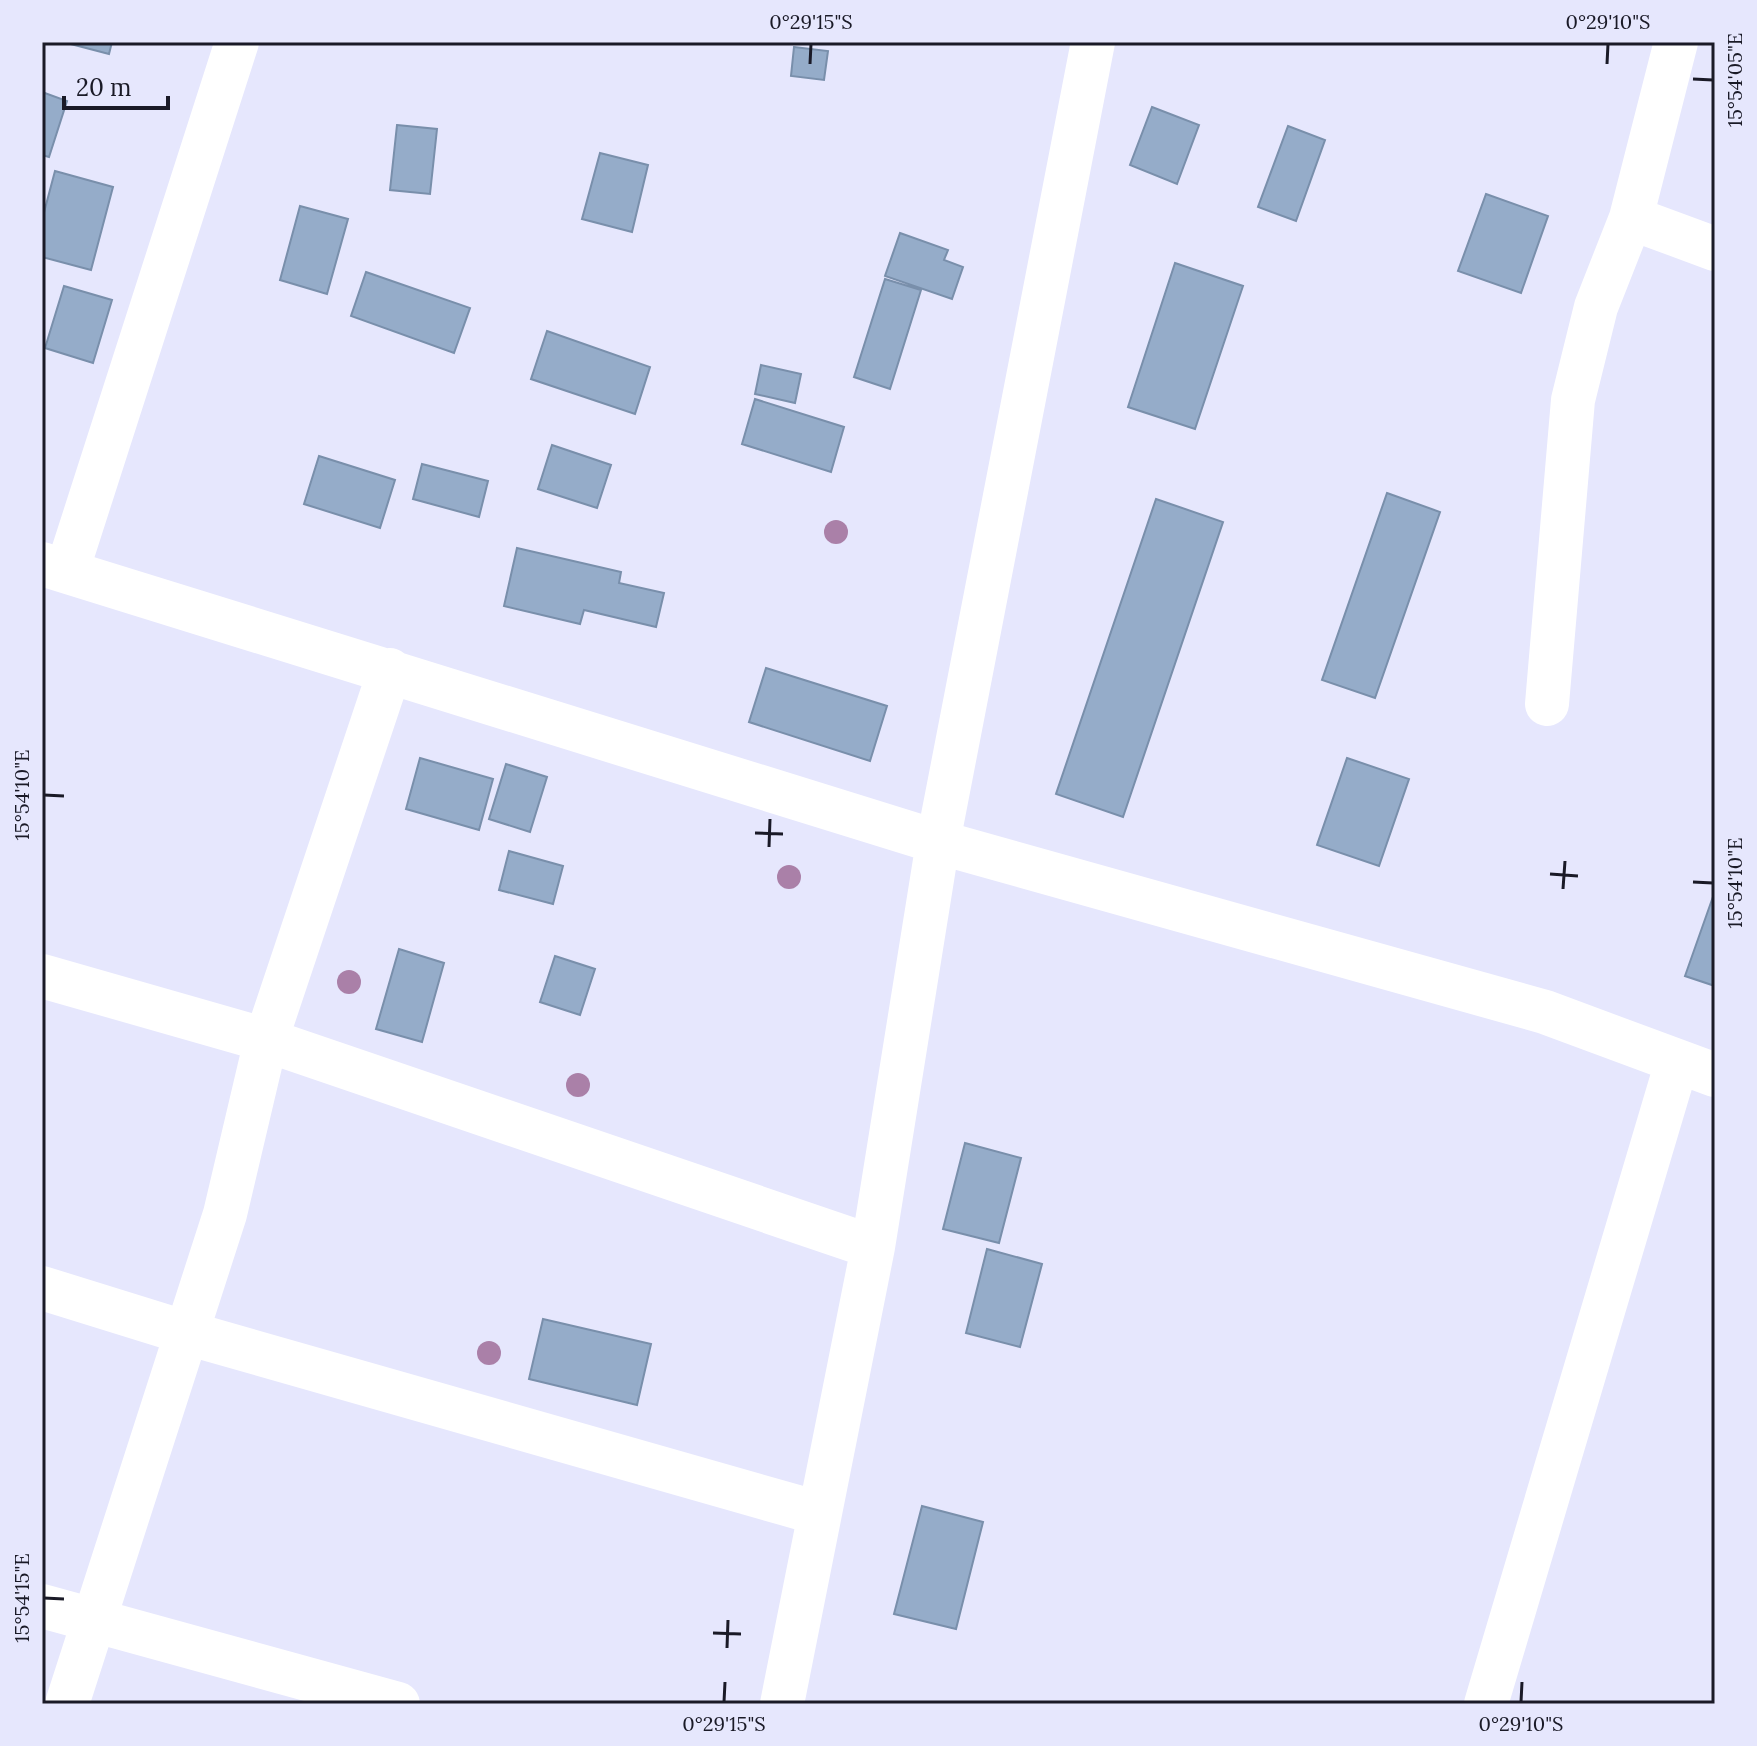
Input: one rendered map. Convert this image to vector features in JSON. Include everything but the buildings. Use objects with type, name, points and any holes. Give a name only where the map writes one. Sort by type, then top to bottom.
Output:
[{"type":"street","points":[[237,42],[54,568],[938,842],[1545,1012],[1696,1068],[1486,1704]]},
{"type":"street","points":[[782,1704],[873,1247],[938,842],[1093,42]]},
{"type":"street","points":[[1547,704],[1573,400],[1596,307],[1631,218],[1676,42]]},
{"type":"street","points":[[1631,218],[1715,249]]},
{"type":"street","points":[[67,1704],[90,1621],[225,1214],[266,1040],[390,670]]},
{"type":"street","points":[[42,976],[266,1040],[873,1247]]},
{"type":"street","points":[[42,1288],[187,1333],[818,1513]]},
{"type":"street","points":[[42,1606],[398,1704]]}]
